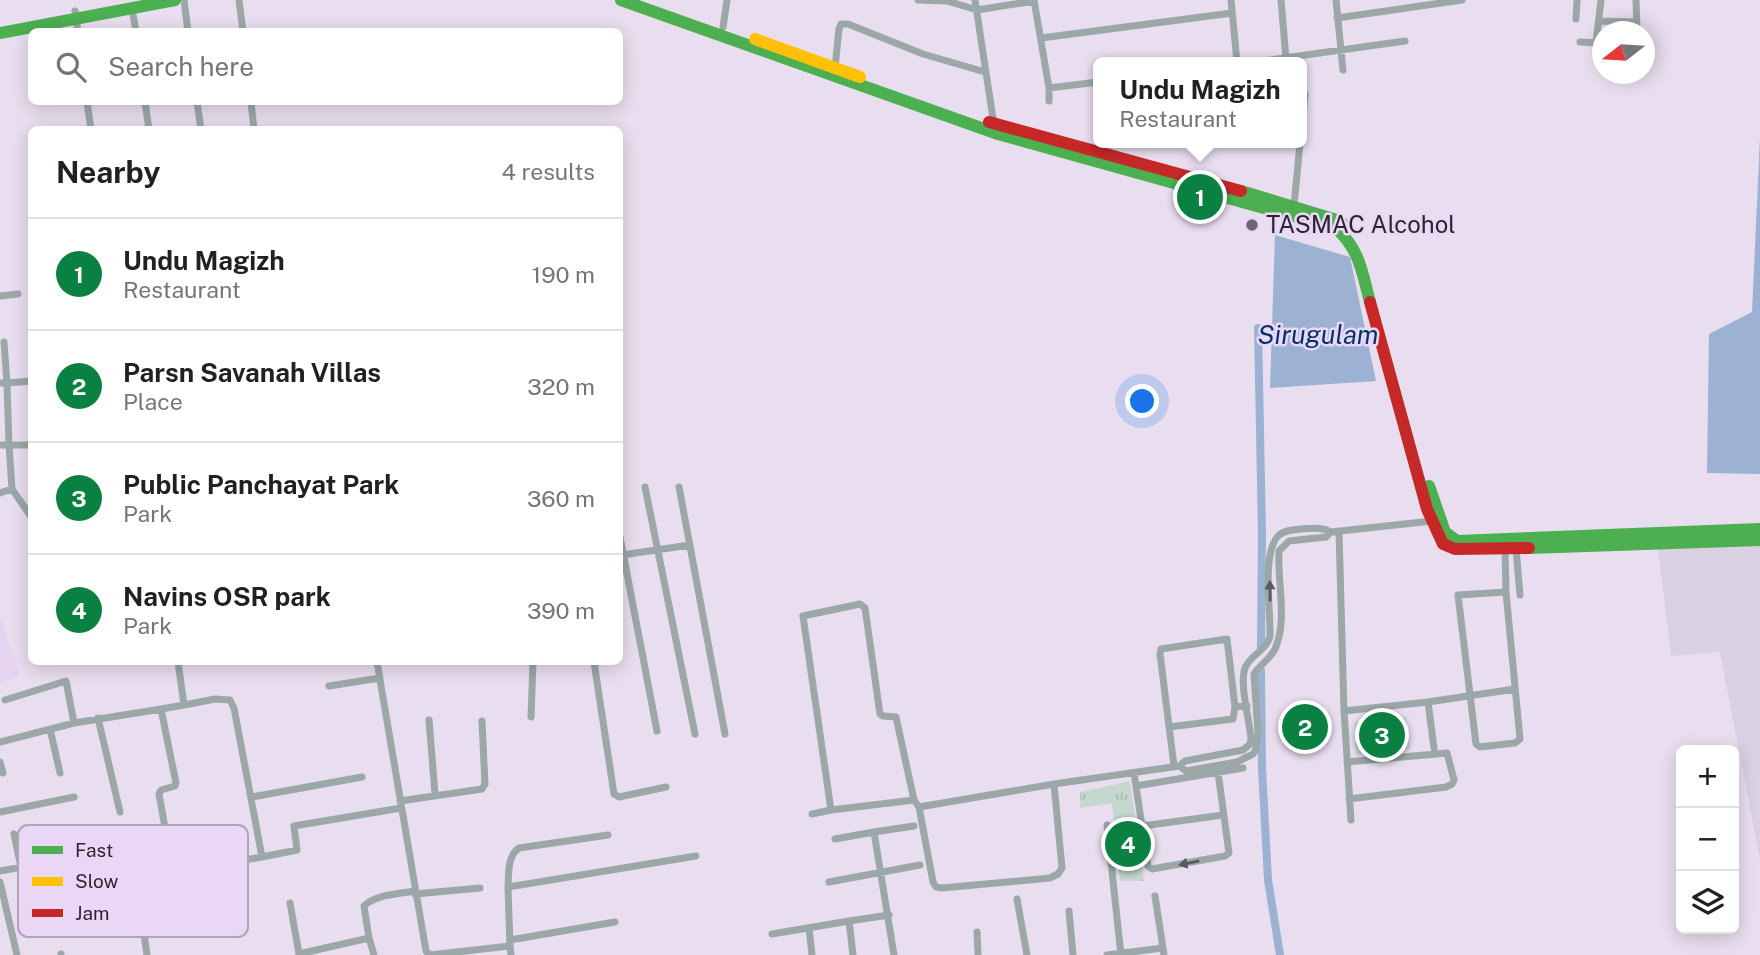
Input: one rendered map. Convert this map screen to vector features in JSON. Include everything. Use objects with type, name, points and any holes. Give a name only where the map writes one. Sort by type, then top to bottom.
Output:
[{"type":"main road","points":[[29,28],[76,20],[131,4],[175,0]]},
{"type":"main road","points":[[621,0],[994,128],[1336,228],[1349,240],[1357,253],[1399,411],[1432,522],[1443,544],[1455,549],[1511,549],[1715,536],[1760,529]]},
{"type":"main road","points":[[646,0],[835,68],[856,80]]},
{"type":"main road","points":[[0,25],[76,20]]},
{"type":"main road","points":[[0,33],[28,28]]},
{"type":"main road","points":[[994,128],[1294,206],[1340,221],[1356,235],[1365,250],[1432,496],[1449,537],[1457,541],[1715,536],[1760,540]]},
{"type":"street","points":[[184,0],[188,28]]},
{"type":"street","points":[[239,0],[242,28]]},
{"type":"street","points":[[723,27],[727,0]]},
{"type":"street","points":[[918,0],[947,0],[977,10],[1034,0],[1049,101]]},
{"type":"street","points":[[975,0],[994,128]]},
{"type":"street","points":[[1231,0],[1236,57]]},
{"type":"street","points":[[1281,0],[1286,57]]},
{"type":"street","points":[[1336,0],[1343,70]]},
{"type":"street","points":[[1337,18],[1462,0]]},
{"type":"street","points":[[1576,19],[1577,0]]},
{"type":"street","points":[[1599,21],[1601,0]]},
{"type":"street","points":[[1636,0],[1636,21]]},
{"type":"street","points":[[131,4],[135,28]]},
{"type":"street","points":[[1041,38],[1232,13]]},
{"type":"street","points":[[835,68],[839,29],[841,24],[848,24],[923,54],[985,72]]},
{"type":"street","points":[[1300,57],[1405,41]]},
{"type":"street","points":[[1580,42],[1592,43]]},
{"type":"street","points":[[1049,88],[1093,83]]},
{"type":"street","points":[[87,105],[90,126]]},
{"type":"street","points":[[145,105],[148,126]]},
{"type":"street","points":[[197,105],[200,126]]},
{"type":"street","points":[[251,105],[254,126]]},
{"type":"street","points":[[1294,206],[1300,148]]},
{"type":"street","points":[[0,296],[18,294]]},
{"type":"street","points":[[4,342],[4,445],[12,489],[28,512]]},
{"type":"street","points":[[4,383],[28,381]]},
{"type":"street","points":[[4,445],[28,445]]},
{"type":"street","points":[[645,487],[695,734]]},
{"type":"street","points":[[680,487],[725,734]]},
{"type":"street","points":[[0,494],[12,489]]},
{"type":"street","points":[[1254,736],[1247,706],[1244,672],[1249,661],[1274,637],[1281,547],[1290,541],[1326,537],[1335,532],[1432,522]]},
{"type":"street","points":[[1169,727],[1233,719],[1235,707],[1227,639],[1161,649],[1169,727],[1177,766],[1186,771],[1237,762],[1246,754],[1254,736],[1254,674],[1274,653],[1269,561],[1272,545],[1280,534],[1287,531],[1324,528],[1335,532]]},
{"type":"street","points":[[1287,531],[1290,541]]},
{"type":"street","points":[[1335,532],[1351,820]]},
{"type":"street","points":[[623,555],[690,545]]},
{"type":"street","points":[[1506,592],[1458,595],[1477,746],[1480,747],[1515,743],[1520,738],[1506,592],[1511,549]]},
{"type":"street","points":[[1511,549],[1520,595]]},
{"type":"street","points":[[1269,561],[1279,562]]},
{"type":"street","points":[[623,565],[657,731]]},
{"type":"street","points":[[831,810],[803,615],[860,604],[865,608],[880,714],[896,717],[936,887],[1050,878],[1058,874],[1062,868],[1054,784]]},
{"type":"street","points":[[178,665],[184,705]]},
{"type":"street","points":[[378,665],[426,951],[430,955],[486,952],[510,943],[615,922]]},
{"type":"street","points":[[531,717],[533,665]]},
{"type":"street","points":[[594,665],[614,794],[619,797],[666,787]]},
{"type":"street","points":[[1244,672],[1254,674]]},
{"type":"street","points":[[329,685],[380,678]]},
{"type":"street","points":[[5,700],[66,681],[74,723]]},
{"type":"street","points":[[1345,711],[1515,689]]},
{"type":"street","points":[[0,742],[98,718],[215,699],[230,700],[234,708],[262,857]]},
{"type":"street","points":[[1428,702],[1434,748]]},
{"type":"street","points":[[1235,707],[1247,706]]},
{"type":"street","points":[[161,709],[176,783],[175,786],[161,790],[159,794],[165,825]]},
{"type":"street","points":[[98,718],[120,813]]},
{"type":"street","points":[[429,720],[435,794]]},
{"type":"street","points":[[248,859],[297,850],[294,826],[401,804],[435,794],[482,789],[485,784],[482,721]]},
{"type":"street","points":[[50,729],[60,773]]},
{"type":"street","points":[[1347,762],[1447,753],[1454,780],[1446,786],[1349,799]]},
{"type":"street","points":[[812,814],[916,803],[1134,773],[1177,766],[1185,761],[1246,754]]},
{"type":"street","points":[[1206,758],[1208,768]]},
{"type":"street","points":[[0,762],[3,773]]},
{"type":"street","points":[[1136,786],[1243,768]]},
{"type":"street","points":[[1134,773],[1148,866],[1152,869],[1225,856],[1229,853],[1218,772]]},
{"type":"street","points":[[252,797],[362,777]]},
{"type":"street","points":[[0,812],[74,797]]},
{"type":"street","points":[[1142,827],[1223,815]]},
{"type":"street","points":[[1107,825],[1121,954]]},
{"type":"street","points":[[835,839],[914,826]]},
{"type":"street","points":[[874,832],[894,955]]},
{"type":"street","points":[[14,834],[18,853]]},
{"type":"street","points":[[511,955],[508,887],[510,860],[514,850],[608,835]]},
{"type":"street","points":[[508,887],[696,856]]},
{"type":"street","points":[[829,882],[920,865]]},
{"type":"street","points":[[0,871],[18,868]]},
{"type":"street","points":[[0,882],[17,955]]},
{"type":"street","points":[[374,955],[364,906],[369,900],[415,892],[480,888]]},
{"type":"street","points":[[1107,955],[1164,951],[1156,896]]},
{"type":"street","points":[[1017,899],[1027,955]]},
{"type":"street","points":[[290,903],[300,955],[369,938]]},
{"type":"street","points":[[1069,911],[1073,955]]},
{"type":"street","points":[[772,934],[889,915]]},
{"type":"street","points":[[849,921],[853,955]]},
{"type":"street","points":[[809,928],[812,955]]},
{"type":"street","points":[[977,932],[978,955]]},
{"type":"street","points":[[144,937],[146,955]]},
{"type":"shaded area","points":[[1760,537],[1760,860],[1720,652],[1671,656],[1658,548]]},
{"type":"shaded area","points":[[0,617],[20,676],[0,683]]},
{"type":"green space","points":[[1406,717],[1410,749],[1356,755],[1355,722]]},
{"type":"green space","points":[[1130,781],[1144,881],[1120,881],[1112,803],[1080,808],[1080,792]]},
{"type":"water","points":[[1760,138],[1760,474],[1707,473],[1709,334],[1752,312]]},
{"type":"water","name":"Sirugulam","points":[[1275,235],[1350,257],[1376,381],[1270,388]]},
{"type":"waterway","points":[[1258,328],[1261,648]]},
{"type":"waterway","points":[[1261,671],[1262,768],[1268,880],[1280,955]]},
{"type":"traffic: fast","points":[[0,33],[175,0]]},
{"type":"traffic: fast","points":[[621,0],[998,134],[1336,228],[1355,253],[1370,302]]},
{"type":"traffic: fast","points":[[1241,191],[1340,221],[1344,225]]},
{"type":"traffic: fast","points":[[1429,486],[1445,532],[1457,541],[1760,529]]},
{"type":"traffic: fast","points":[[1529,548],[1760,540]]},
{"type":"traffic: slow","points":[[755,39],[860,77]]},
{"type":"traffic: jam","points":[[989,122],[1241,191]]},
{"type":"traffic: jam","points":[[1370,302],[1427,509],[1443,544],[1455,549],[1529,548]]},
{"type":"place","name":"Undu Magizh","points":[[1200,197]]},
{"type":"place","name":"TASMAC Alcohol","points":[[1252,225]]},
{"type":"place","name":"Parsn Savanah Villas","points":[[1305,727]]},
{"type":"place","name":"Public Panchayat Park","points":[[1382,735]]},
{"type":"place","name":"Navins OSR park","points":[[1128,844]]}]
